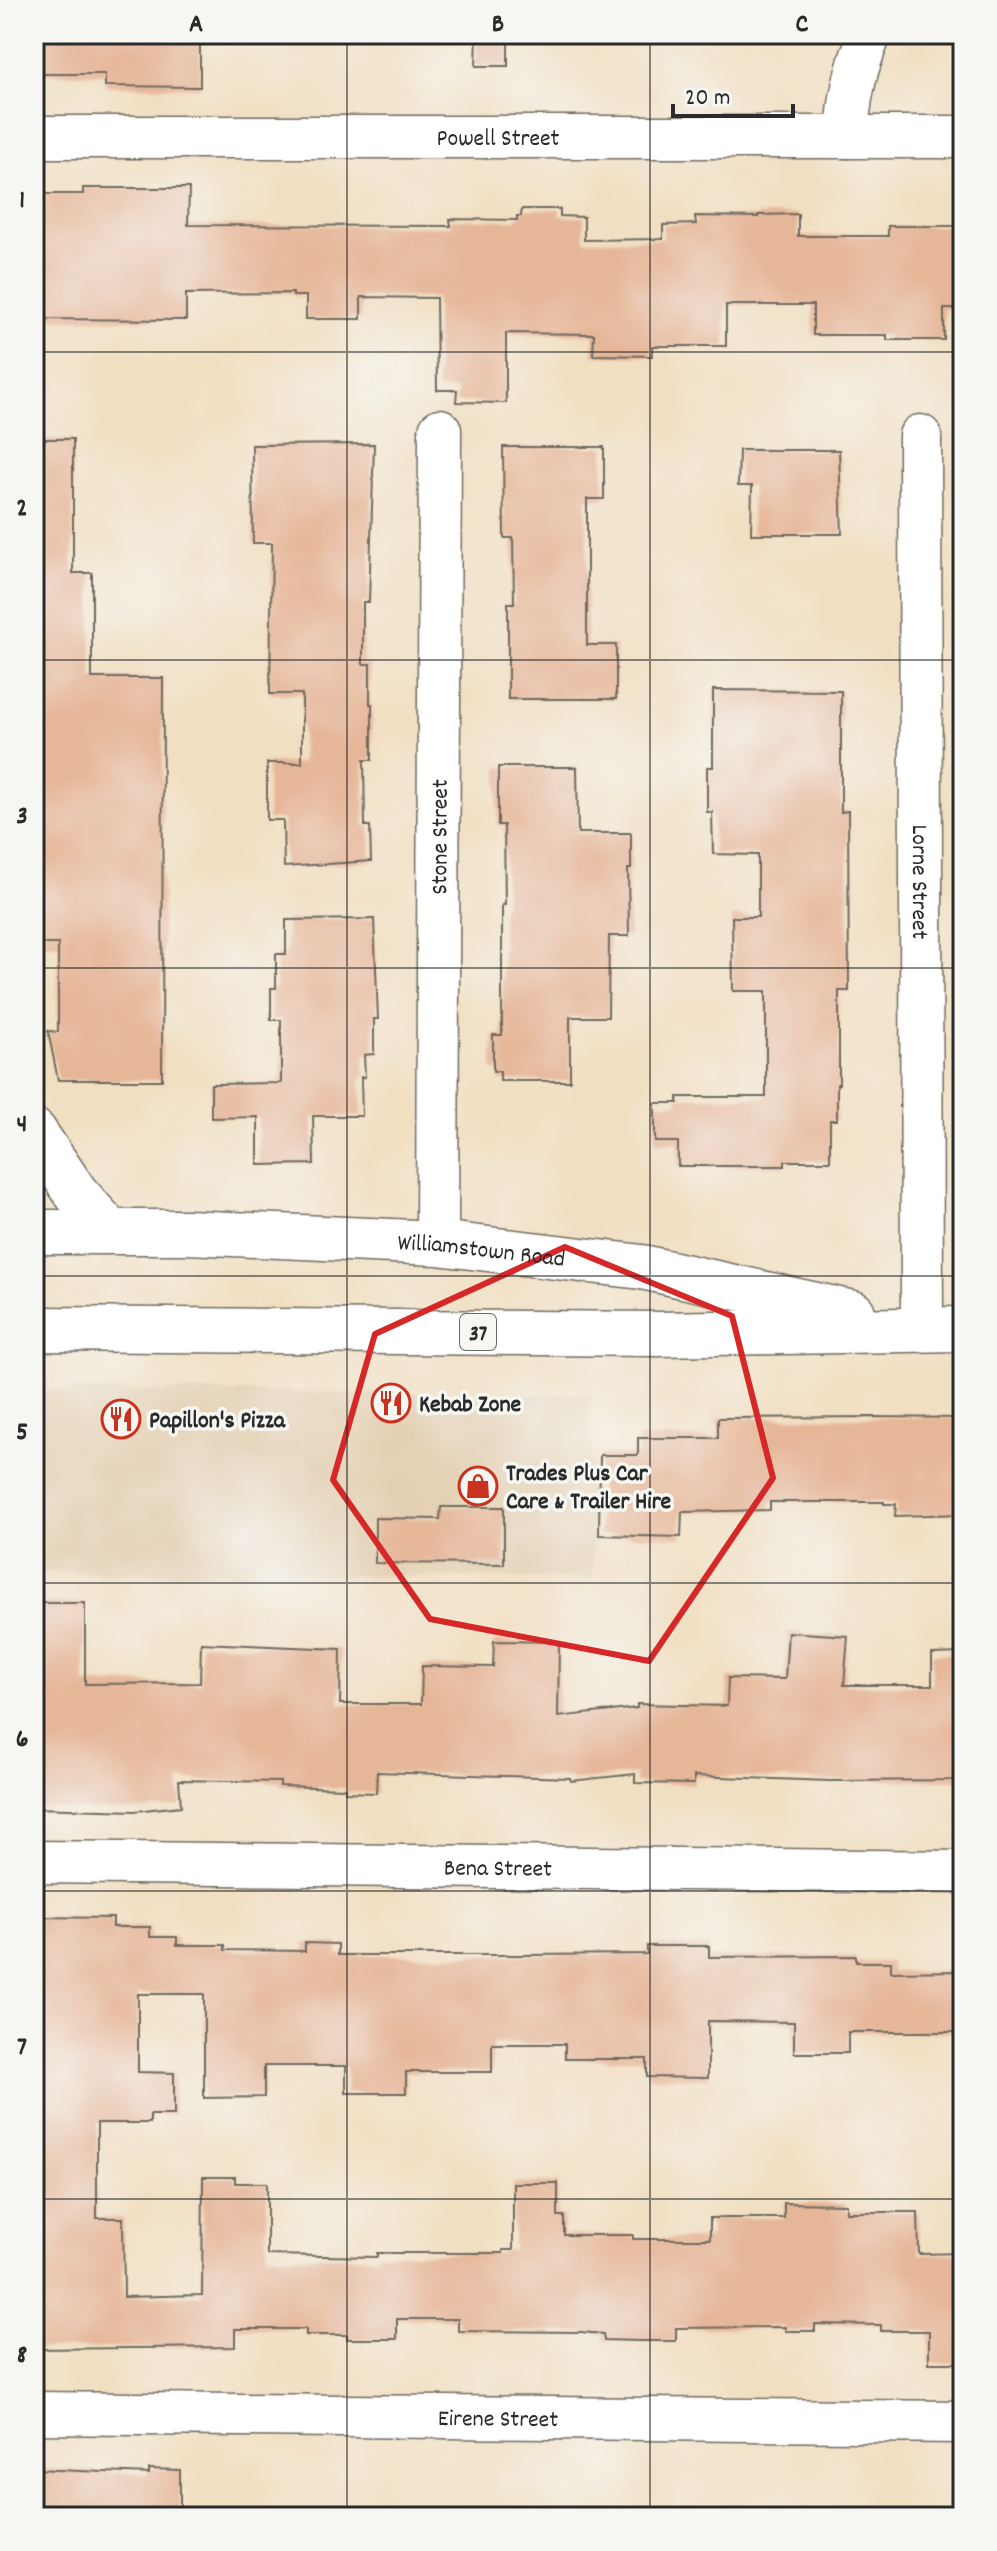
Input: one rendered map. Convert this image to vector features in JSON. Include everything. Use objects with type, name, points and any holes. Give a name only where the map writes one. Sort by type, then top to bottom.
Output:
[{"type":"main road","points":[[34,1131],[76,1193],[109,1230]]},
{"type":"main road","name":"Williamstown Road","points":[[34,1232],[109,1230],[437,1243],[642,1267],[942,1328]]},
{"type":"main road","name":"37","points":[[34,1329],[657,1334],[942,1328]]},
{"type":"street","points":[[847,137],[849,95],[870,34]]},
{"type":"street","name":"Powell Street","points":[[34,137],[963,137]]},
{"type":"street","name":"Stone Street","points":[[437,1243],[440,430]]},
{"type":"street","name":"Lorne Street","points":[[920,436],[942,1328]]},
{"type":"street","name":"Bena Street","points":[[34,1862],[963,1872]]},
{"type":"street","name":"Eirene Street","points":[[34,2413],[963,2422]]},
{"type":"highlighted area","points":[[565,1247],[732,1316],[773,1478],[649,1661],[430,1619],[333,1480],[375,1334]]},
{"type":"shaded area","points":[[34,1390],[591,1395],[593,1579],[34,1572]]},
{"type":"building","points":[[34,34],[200,34],[200,87],[105,86],[105,74],[34,74]]},
{"type":"building","points":[[477,34],[508,34],[508,66],[476,66]]},
{"type":"building","points":[[83,188],[189,188],[188,225],[451,226],[450,219],[517,220],[522,209],[560,209],[560,216],[584,217],[584,240],[663,239],[663,225],[696,224],[695,216],[798,214],[798,236],[888,236],[888,226],[963,226],[963,309],[944,309],[944,340],[887,340],[887,335],[813,335],[813,305],[726,305],[726,346],[652,346],[652,356],[593,355],[594,334],[506,333],[506,403],[456,402],[457,390],[437,390],[436,298],[361,297],[361,319],[306,319],[306,296],[293,296],[293,293],[186,294],[186,320],[34,319],[34,194],[83,194]]},
{"type":"building","points":[[34,439],[73,439],[73,573],[92,573],[92,678],[163,678],[162,1080],[58,1080],[48,1031],[58,1032],[58,944],[39,944],[40,812],[34,812]]},
{"type":"building","points":[[374,444],[369,602],[363,602],[363,664],[370,664],[372,704],[372,760],[364,760],[365,826],[370,826],[371,861],[284,867],[283,820],[267,820],[267,763],[302,763],[302,694],[270,694],[272,543],[253,543],[252,445]]},
{"type":"building","points":[[503,447],[604,447],[604,499],[587,499],[587,645],[616,645],[616,699],[508,699],[508,603],[514,603],[513,538],[504,538]]},
{"type":"building","points":[[739,450],[839,450],[842,534],[751,534],[752,486],[738,486]]},
{"type":"building","points":[[713,690],[841,691],[841,812],[848,811],[849,991],[839,991],[839,1084],[837,1120],[830,1120],[830,1161],[785,1161],[785,1166],[678,1166],[678,1142],[655,1142],[655,1103],[678,1103],[678,1097],[766,1097],[766,991],[733,991],[732,917],[758,917],[758,855],[713,854],[712,812],[707,812],[707,767],[713,767]]},
{"type":"building","points":[[498,767],[577,767],[578,833],[631,833],[629,936],[609,936],[608,1017],[570,1017],[570,1081],[500,1081],[500,1071],[493,1071],[493,1035],[502,1035],[502,905],[505,905],[504,825],[498,825]]},
{"type":"building","points":[[374,919],[378,1019],[374,1019],[374,1054],[364,1055],[362,1116],[313,1116],[314,1164],[258,1165],[258,1117],[211,1118],[211,1084],[281,1083],[281,1020],[271,1020],[271,988],[276,988],[276,954],[286,954],[286,920]]},
{"type":"building","points":[[718,1418],[963,1418],[963,1514],[895,1516],[896,1504],[884,1502],[770,1502],[770,1510],[682,1512],[681,1537],[599,1535],[600,1455],[638,1455],[638,1438],[718,1438]]},
{"type":"building","points":[[441,1507],[504,1507],[504,1564],[375,1563],[375,1518],[440,1519]]},
{"type":"building","points":[[34,1603],[85,1603],[85,1684],[200,1683],[201,1643],[341,1649],[340,1704],[421,1704],[422,1666],[493,1667],[494,1641],[559,1642],[558,1717],[637,1708],[637,1704],[727,1706],[728,1678],[785,1679],[788,1632],[848,1636],[844,1685],[932,1685],[932,1654],[963,1653],[963,1780],[830,1781],[694,1776],[694,1784],[635,1783],[635,1774],[571,1781],[570,1778],[377,1772],[376,1793],[345,1792],[345,1788],[280,1786],[280,1782],[179,1780],[181,1806],[135,1811],[34,1808]]},
{"type":"building","points":[[34,1917],[113,1918],[113,1927],[150,1927],[150,1937],[177,1937],[177,1945],[225,1945],[225,1950],[305,1951],[305,1943],[338,1944],[338,1955],[647,1954],[647,1946],[709,1946],[709,1957],[856,1956],[856,1962],[891,1962],[891,1972],[963,1971],[963,2032],[848,2032],[848,2053],[794,2053],[794,2022],[708,2021],[708,2078],[647,2077],[647,2059],[565,2059],[565,2044],[492,2044],[492,2072],[406,2072],[406,2093],[346,2093],[346,2066],[264,2066],[264,2097],[204,2098],[204,1994],[138,1994],[138,2072],[174,2073],[174,2115],[150,2115],[150,2123],[97,2123],[97,2218],[123,2218],[124,2297],[202,2295],[203,2177],[235,2177],[235,2183],[267,2183],[267,2255],[377,2257],[377,2253],[503,2253],[503,2250],[513,2250],[513,2183],[558,2183],[558,2216],[564,2216],[564,2235],[710,2239],[710,2218],[784,2218],[784,2203],[846,2204],[846,2212],[918,2212],[919,2254],[963,2253],[962,2363],[929,2363],[929,2331],[881,2331],[881,2325],[815,2324],[815,2331],[785,2331],[785,2327],[676,2328],[676,2341],[639,2341],[604,2340],[603,2334],[581,2332],[458,2331],[458,2319],[397,2319],[397,2339],[306,2335],[306,2329],[235,2329],[235,2347],[34,2349]]},
{"type":"building","points":[[34,2469],[149,2474],[149,2469],[180,2470],[180,2517],[34,2517]]},
{"type":"place","name":"Kebab Zone","points":[[391,1403]]},
{"type":"place","name":"Papillon's Pizza","points":[[121,1419]]},
{"type":"place","name":"Trades Plus Car Care & Trailer Hire","points":[[478,1486]]}]
